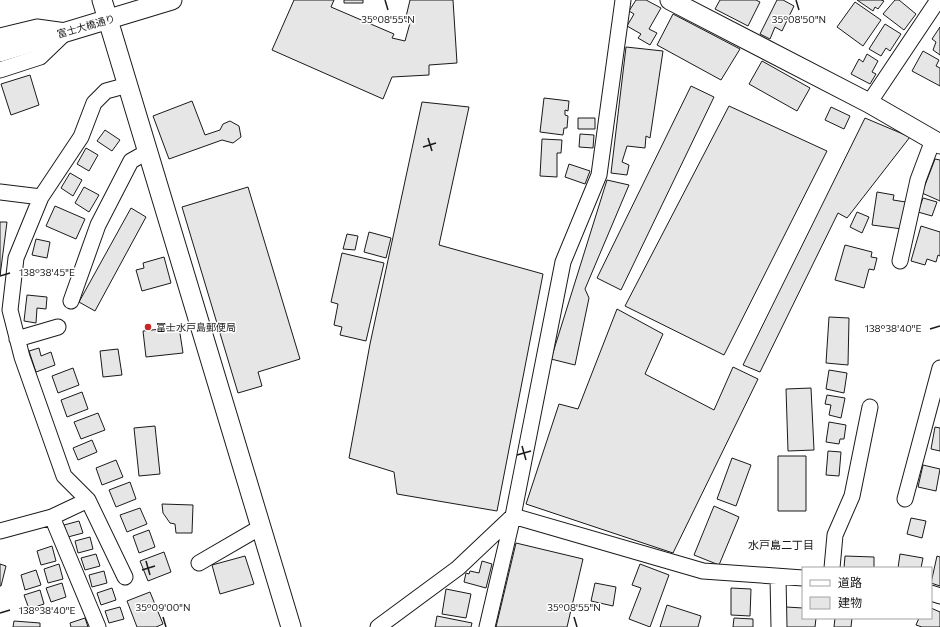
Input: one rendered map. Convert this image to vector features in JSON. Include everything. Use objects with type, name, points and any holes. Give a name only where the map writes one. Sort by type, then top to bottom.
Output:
[{"type":"street","points":[[102,0],[291,627]]},
{"type":"street","name":"富士大橋通り","points":[[0,52],[172,0]]},
{"type":"street","points":[[488,627],[513,516],[563,262],[599,175],[623,0]]},
{"type":"street","points":[[670,0],[869,103],[937,142],[918,180],[900,261]]},
{"type":"street","points":[[869,103],[938,0]]},
{"type":"street","points":[[0,36],[37,27],[67,31]]},
{"type":"street","points":[[0,70],[40,57],[67,31]]},
{"type":"street","points":[[125,577],[88,500],[64,476],[22,357],[10,310],[16,258],[42,198],[81,137],[94,103],[106,91],[128,85]]},
{"type":"street","points":[[71,300],[98,225],[131,161],[147,152]]},
{"type":"street","points":[[0,192],[42,198]]},
{"type":"street","points":[[17,339],[58,327]]},
{"type":"street","points":[[906,499],[940,368]]},
{"type":"street","points":[[832,567],[835,535],[852,496],[870,407]]},
{"type":"street","points":[[0,531],[52,517],[88,500]]},
{"type":"street","points":[[513,516],[703,571],[802,578]]},
{"type":"street","points":[[378,627],[458,568],[513,516]]},
{"type":"street","points":[[52,517],[98,627]]},
{"type":"street","points":[[199,563],[261,527]]},
{"type":"street","points":[[778,577],[779,627]]},
{"type":"building","points":[[294,0],[334,0],[331,7],[394,34],[392,38],[405,41],[410,23],[405,21],[410,0],[453,0],[457,63],[429,65],[429,75],[392,77],[383,99],[272,50]]},
{"type":"building","points":[[344,0],[363,0],[363,3],[344,3]]},
{"type":"building","points":[[636,0],[646,0],[661,8],[649,29],[657,33],[650,45],[638,38],[641,34],[627,26],[634,14],[629,11]]},
{"type":"building","points":[[720,0],[756,0],[760,2],[748,26],[715,9]]},
{"type":"building","points":[[777,0],[783,0],[794,6],[782,31],[775,27],[770,39],[760,34]]},
{"type":"building","points":[[857,0],[884,1],[878,9],[875,7],[873,11]]},
{"type":"building","points":[[895,0],[899,0],[916,14],[904,30],[883,14]]},
{"type":"building","points":[[855,2],[881,20],[863,46],[837,27]]},
{"type":"building","points":[[673,14],[740,49],[721,80],[657,45]]},
{"type":"building","points":[[885,24],[901,34],[890,51],[886,48],[881,56],[869,49]]},
{"type":"building","points":[[940,27],[940,55],[933,50],[936,42],[932,39]]},
{"type":"building","points":[[626,47],[663,51],[650,138],[646,136],[645,148],[627,146],[622,162],[629,165],[627,175],[611,173]]},
{"type":"building","points":[[923,51],[939,60],[936,66],[940,68],[940,86],[912,71]]},
{"type":"building","points":[[867,54],[878,61],[872,72],[876,74],[870,84],[851,74],[859,59],[863,62]]},
{"type":"building","points":[[762,61],[810,88],[797,111],[749,84]]},
{"type":"building","points":[[30,75],[39,105],[11,115],[1,84]]},
{"type":"building","points":[[691,86],[714,97],[621,290],[597,278]]},
{"type":"building","points":[[544,98],[569,101],[568,111],[565,110],[565,115],[568,116],[567,128],[564,128],[563,135],[540,132]]},
{"type":"building","points":[[192,101],[205,135],[220,130],[223,124],[230,121],[239,126],[241,137],[233,143],[222,140],[169,159],[153,116]]},
{"type":"building","points":[[422,102],[469,107],[439,245],[543,274],[497,511],[397,494],[394,472],[349,458],[370,344]]},
{"type":"building","points":[[729,106],[827,151],[724,355],[625,306]]},
{"type":"building","points":[[831,107],[850,116],[844,129],[825,120]]},
{"type":"building","points":[[578,118],[595,118],[595,129],[578,129]]},
{"type":"building","points":[[865,118],[910,137],[847,218],[838,213],[760,372],[743,365]]},
{"type":"building","points":[[105,130],[120,140],[112,151],[97,141]]},
{"type":"building","points":[[580,134],[594,135],[593,148],[579,147]]},
{"type":"building","points":[[542,139],[562,140],[561,153],[557,153],[557,177],[540,176]]},
{"type":"building","points":[[86,148],[98,155],[89,171],[77,164]]},
{"type":"building","points":[[935,159],[940,160],[940,201],[922,193]]},
{"type":"building","points":[[569,164],[590,171],[585,184],[565,177]]},
{"type":"building","points":[[70,173],[82,180],[73,196],[61,188]]},
{"type":"building","points":[[607,180],[629,185],[585,289],[589,298],[575,365],[551,359]]},
{"type":"building","points":[[84,187],[99,195],[89,212],[75,203]]},
{"type":"building","points":[[248,187],[300,359],[258,372],[262,386],[238,393],[182,207]]},
{"type":"building","points":[[877,192],[894,195],[893,200],[906,202],[902,229],[872,225]]},
{"type":"building","points":[[923,198],[937,202],[932,216],[918,212]]},
{"type":"building","points":[[55,206],[85,219],[76,239],[46,226]]},
{"type":"building","points":[[131,208],[146,217],[95,311],[79,302]]},
{"type":"building","points":[[857,212],[869,217],[862,233],[850,227]]},
{"type":"building","points":[[0,222],[7,222],[0,276]]},
{"type":"building","points":[[921,226],[940,232],[940,256],[938,255],[936,262],[927,259],[925,265],[911,261]]},
{"type":"building","points":[[369,232],[391,238],[386,258],[364,252]]},
{"type":"building","points":[[347,234],[358,236],[355,250],[343,249]]},
{"type":"building","points":[[36,239],[50,242],[47,258],[32,255]]},
{"type":"building","points":[[845,245],[872,252],[871,257],[877,258],[874,270],[869,269],[864,288],[835,280]]},
{"type":"building","points":[[342,253],[384,263],[366,341],[340,335],[342,327],[334,325],[338,304],[331,302]]},
{"type":"building","points":[[164,257],[171,283],[142,291],[136,270],[144,268],[143,263]]},
{"type":"building","points":[[27,295],[47,297],[46,309],[37,308],[36,323],[24,321]]},
{"type":"building","points":[[617,309],[663,334],[645,374],[714,410],[733,367],[758,379],[673,553],[526,504],[559,404],[578,409]]},
{"type":"building","points":[[829,317],[849,318],[848,365],[826,363]]},
{"type":"building","points":[[179,327],[183,353],[146,357],[143,331]]},
{"type":"building","points":[[39,348],[41,356],[51,352],[55,365],[36,372],[29,351]]},
{"type":"building","points":[[118,349],[122,375],[103,377],[100,351]]},
{"type":"building","points":[[73,368],[79,385],[58,393],[52,376]]},
{"type":"building","points":[[829,370],[847,373],[844,393],[826,389]]},
{"type":"building","points":[[811,388],[814,450],[788,451],[786,389]]},
{"type":"building","points":[[82,392],[88,409],[67,417],[61,400]]},
{"type":"building","points":[[827,395],[845,398],[841,418],[829,415],[831,405],[825,404]]},
{"type":"building","points":[[98,413],[105,430],[81,439],[74,422]]},
{"type":"building","points":[[829,422],[846,425],[844,439],[840,439],[839,444],[826,442]]},
{"type":"building","points":[[155,426],[160,474],[139,476],[134,428]]},
{"type":"building","points":[[935,427],[940,428],[940,451],[931,449]]},
{"type":"building","points":[[92,440],[97,452],[78,460],[73,448]]},
{"type":"building","points":[[828,451],[841,452],[839,476],[826,475]]},
{"type":"building","points":[[778,456],[806,456],[806,511],[778,511]]},
{"type":"building","points":[[732,458],[751,465],[736,506],[717,499]]},
{"type":"building","points":[[116,460],[123,477],[102,485],[96,468]]},
{"type":"building","points":[[923,465],[940,469],[936,491],[918,487]]},
{"type":"building","points":[[130,482],[136,499],[116,507],[109,490]]},
{"type":"building","points":[[162,504],[193,505],[192,533],[176,533],[175,524],[170,523],[163,513]]},
{"type":"building","points":[[714,506],[739,517],[719,565],[694,555]]},
{"type":"building","points":[[140,508],[147,524],[127,532],[120,515]]},
{"type":"building","points":[[911,518],[926,521],[922,538],[907,534]]},
{"type":"building","points":[[79,521],[83,533],[68,537],[64,525]]},
{"type":"building","points":[[149,530],[155,547],[139,553],[133,536]]},
{"type":"building","points":[[90,537],[93,549],[78,553],[75,541]]},
{"type":"building","points":[[516,543],[583,559],[567,627],[496,627]]},
{"type":"building","points":[[52,546],[56,561],[41,565],[37,551]]},
{"type":"building","points":[[164,552],[171,572],[148,581],[140,561]]},
{"type":"building","points":[[96,554],[100,566],[85,570],[81,558]]},
{"type":"building","points":[[900,554],[923,558],[921,567],[898,567]]},
{"type":"building","points":[[245,556],[254,584],[220,594],[212,565]]},
{"type":"building","points":[[845,556],[874,557],[874,567],[844,567]]},
{"type":"building","points":[[937,556],[940,557],[940,586],[932,583]]},
{"type":"building","points":[[482,561],[492,564],[486,588],[464,582],[466,573],[469,574],[470,571],[479,573]]},
{"type":"building","points":[[0,564],[6,566],[1,586],[0,586]]},
{"type":"building","points":[[59,564],[63,579],[48,583],[44,569]]},
{"type":"building","points":[[640,564],[669,575],[650,627],[629,619],[641,588],[632,585]]},
{"type":"building","points":[[36,570],[41,585],[25,590],[21,575]]},
{"type":"building","points":[[104,571],[107,583],[92,587],[89,575]]},
{"type":"building","points":[[62,583],[66,597],[51,602],[46,588]]},
{"type":"building","points":[[595,583],[616,587],[613,606],[591,601]]},
{"type":"building","points":[[112,588],[116,600],[101,605],[97,593]]},
{"type":"building","points":[[731,588],[751,589],[750,616],[731,615]]},
{"type":"building","points":[[446,589],[471,594],[466,618],[442,614]]},
{"type":"building","points":[[40,590],[44,604],[29,609],[24,595]]},
{"type":"building","points":[[150,592],[163,624],[156,627],[137,627],[127,601]]},
{"type":"building","points":[[667,605],[701,616],[698,627],[660,627]]},
{"type":"building","points":[[120,607],[124,619],[109,623],[105,611]]},
{"type":"building","points":[[786,607],[802,608],[802,619],[816,619],[815,627],[785,627]]},
{"type":"building","points":[[932,608],[940,612],[940,627],[922,627],[916,625],[919,619],[932,619]]},
{"type":"building","points":[[437,616],[472,623],[471,627],[435,627]]},
{"type":"building","points":[[85,618],[88,627],[71,627],[70,623]]},
{"type":"building","points":[[734,618],[753,619],[753,627],[733,627]]},
{"type":"building","points":[[835,619],[852,619],[851,627],[834,627]]},
{"type":"building","points":[[14,621],[40,623],[40,627],[13,627]]},
{"type":"place","name":"富士水戸島郵便局","points":[[148,327]]},
{"type":"district","name":"水戸島二丁目","points":[[781,544]]}]
